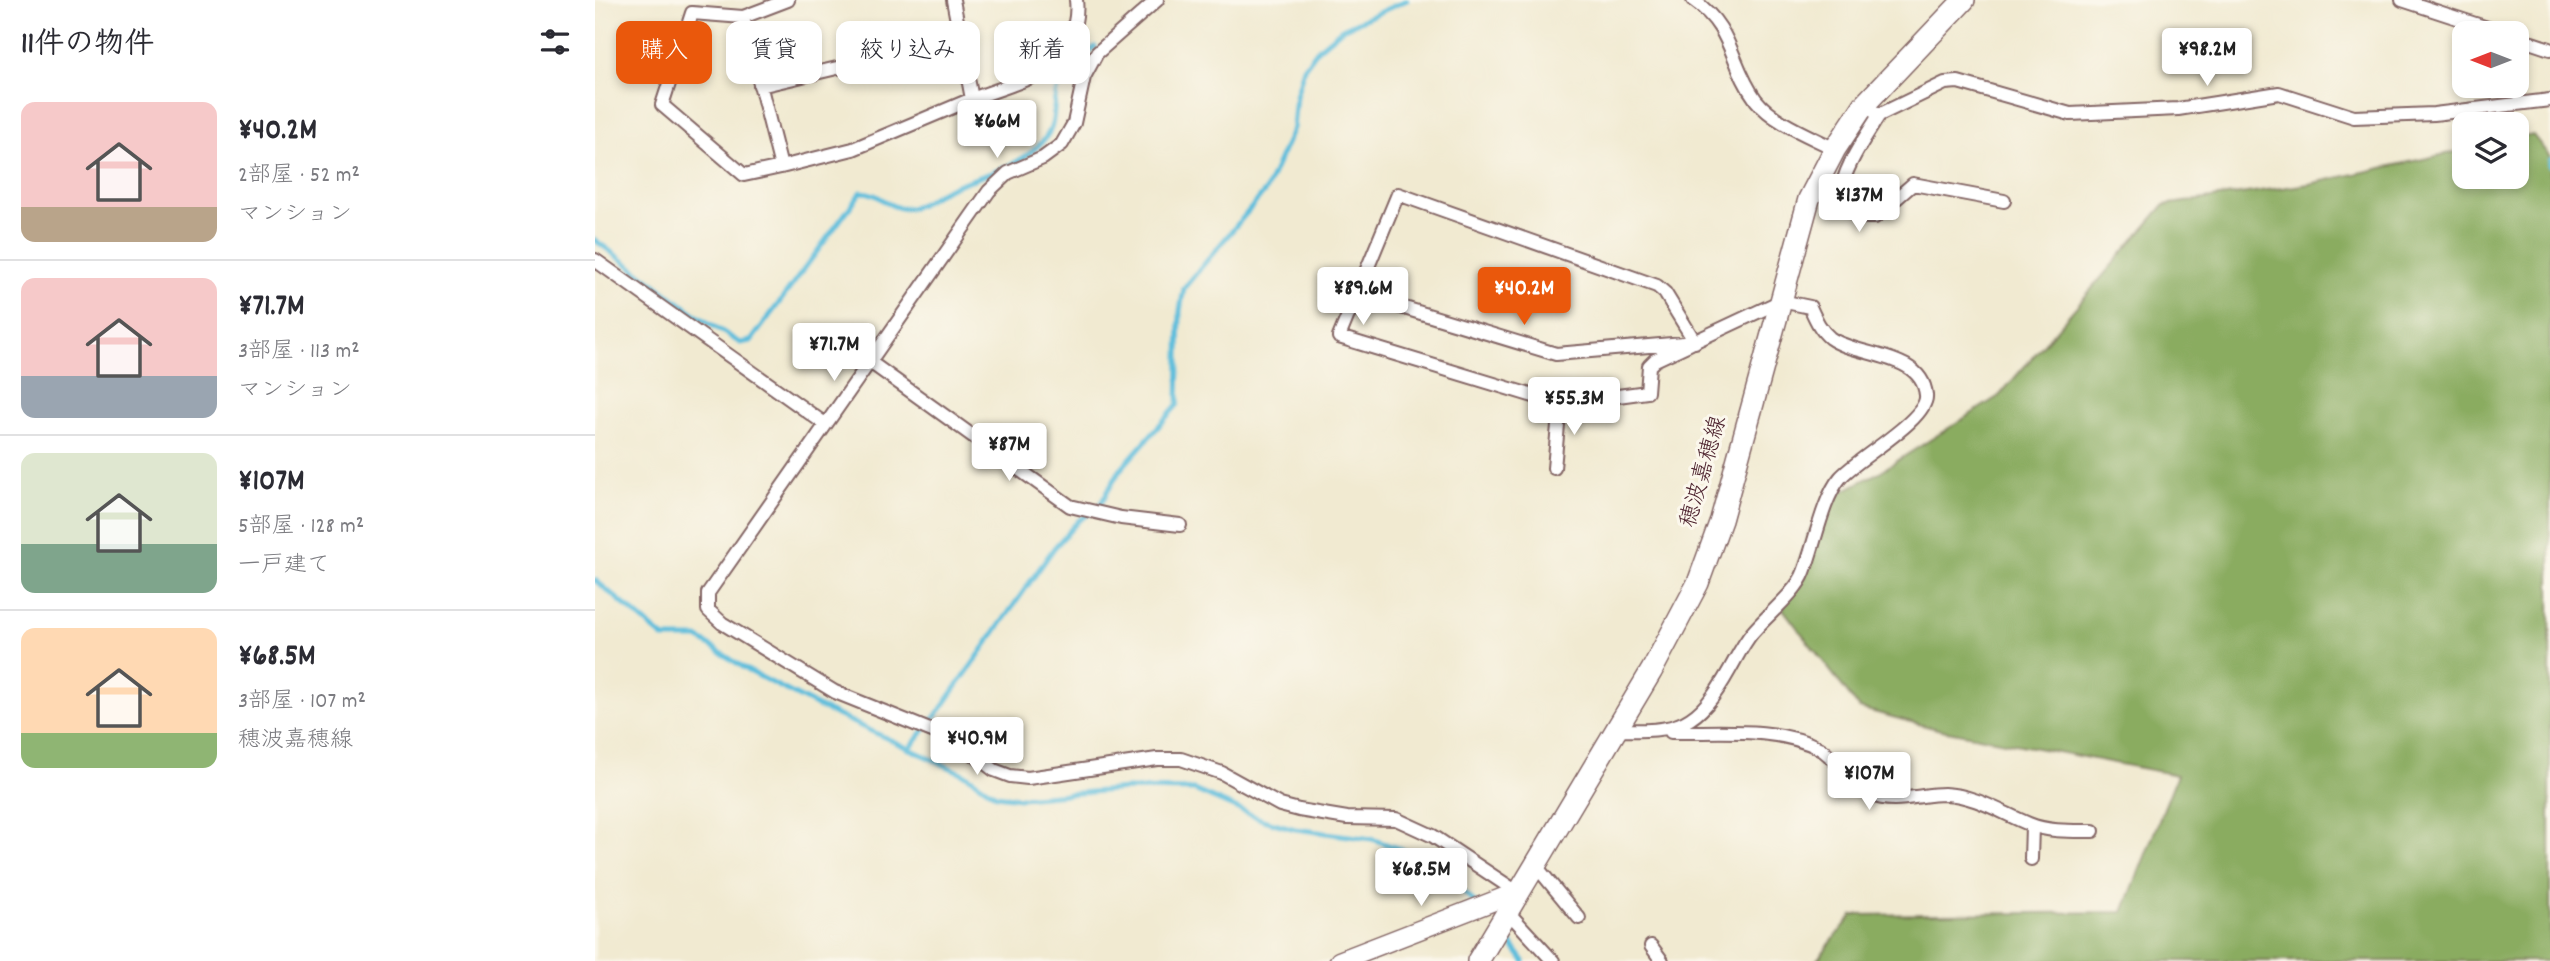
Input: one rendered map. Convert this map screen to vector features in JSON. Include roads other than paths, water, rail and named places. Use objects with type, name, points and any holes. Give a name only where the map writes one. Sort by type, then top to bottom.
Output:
[{"type":"main road","name":"穂波嘉穂線","points":[[1478,961],[1652,670],[1698,583],[1721,520],[1809,199],[1835,149],[1964,0]]},
{"type":"street","points":[[788,0],[743,17],[692,13],[662,105],[744,175],[853,149],[1047,70],[1074,34],[1078,13],[1076,0]]},
{"type":"street","points":[[953,0],[957,21]]},
{"type":"street","points":[[1157,0],[1097,52],[1084,77],[1074,123],[1062,144],[1043,158],[1008,173],[989,191],[708,593],[708,610],[722,623],[835,692],[957,741],[994,770],[1010,776],[1028,778],[1157,759],[1181,759],[1222,773],[1280,805],[1346,818],[1396,819],[1433,836],[1517,892]]},
{"type":"street","points":[[1693,0],[1725,32],[1745,82],[1758,102],[1782,121],[1835,149]]},
{"type":"street","points":[[2402,0],[2466,21]]},
{"type":"street","points":[[743,17],[781,167]]},
{"type":"street","points":[[2529,42],[2550,49]]},
{"type":"street","points":[[760,86],[836,68]]},
{"type":"street","points":[[2004,201],[1913,184],[1875,217],[1862,218],[1847,208],[1840,197],[1840,184],[1871,110],[1945,83],[1958,82],[2070,114],[2178,109],[2279,93],[2354,117],[2434,114],[2550,100]]},
{"type":"street","points":[[969,84],[972,99]]},
{"type":"street","points":[[1660,731],[1688,722],[1713,699],[1750,635],[1803,576],[1819,526],[1839,478],[1915,417],[1926,404],[1927,393],[1907,366],[1831,339],[1819,327],[1810,307],[1781,301],[1695,342],[1655,360],[1649,366],[1647,392],[1560,404],[1339,337],[1398,194],[1657,286],[1665,293],[1695,342]]},
{"type":"street","points":[[595,260],[825,424]]},
{"type":"street","points":[[1355,293],[1556,354],[1695,342]]},
{"type":"street","points":[[870,362],[1070,506],[1121,519],[1180,525]]},
{"type":"street","points":[[1554,468],[1560,404]]},
{"type":"street","points":[[1614,730],[1757,734],[1791,739],[1820,749],[1851,783],[1872,796],[1890,799],[1944,794],[1967,797],[2032,826],[2093,831]]},
{"type":"street","points":[[2031,859],[2032,826]]},
{"type":"street","points":[[1536,866],[1579,918]]},
{"type":"street","points":[[1339,961],[1517,892]]},
{"type":"street","points":[[1507,911],[1553,961]]},
{"type":"street","points":[[1651,946],[1663,961]]},
{"type":"waterway","points":[[909,749],[941,709],[1054,548],[1079,520],[1098,508],[1120,470],[1178,404],[1180,311],[1184,288],[1266,190],[1293,128],[1296,96],[1304,68],[1318,49],[1342,29],[1407,0]]},
{"type":"waterway","points":[[595,240],[698,316],[740,343],[751,341],[861,192],[874,195],[895,206],[909,208],[1025,157],[1050,131],[1056,92],[1061,80],[1095,47]]},
{"type":"waterway","points":[[2550,160],[2550,166]]},
{"type":"waterway","points":[[595,580],[664,638],[698,638],[749,671],[815,705],[968,776],[996,795],[1020,798],[1126,789],[1194,790],[1263,820],[1295,829],[1372,839],[1412,853],[1444,872],[1475,903]]},
{"type":"waterway","points":[[1501,930],[1524,961]]}]
